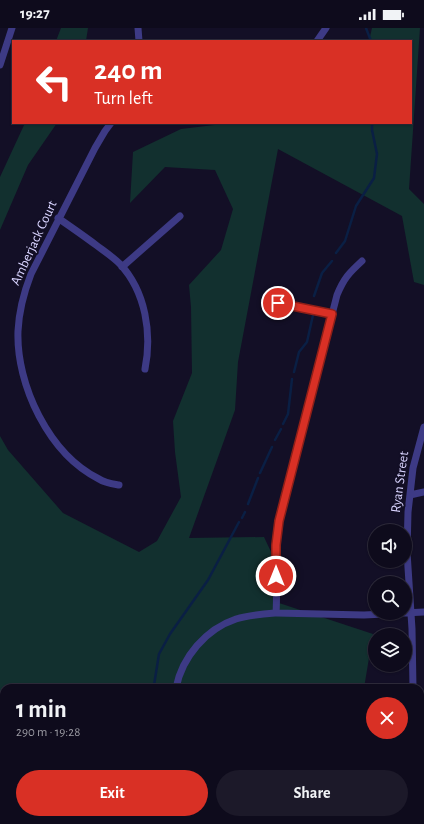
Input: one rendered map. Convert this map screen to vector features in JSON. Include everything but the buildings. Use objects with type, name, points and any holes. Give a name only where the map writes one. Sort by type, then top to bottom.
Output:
[{"type":"street","points":[[0,65],[12,28]]},
{"type":"street","points":[[138,28],[139,40]]},
{"type":"street","points":[[318,40],[326,28]]},
{"type":"street","name":"Amberjack Court","points":[[110,124],[104,131],[58,218],[31,274],[24,293],[18,330],[22,368],[28,391],[44,425],[62,449],[86,472],[100,480],[119,485]]},
{"type":"street","points":[[122,267],[180,216]]},
{"type":"street","points":[[58,218],[107,253],[122,267],[130,278],[138,293],[148,330],[148,348],[145,369]]},
{"type":"street","points":[[276,613],[276,545],[279,521],[337,295],[343,281],[362,261]]},
{"type":"street","name":"Ryan Street","points":[[408,576],[408,512],[413,468],[424,427]]},
{"type":"street","points":[[410,495],[424,492]]},
{"type":"street","points":[[412,613],[424,612]]},
{"type":"street","points":[[177,684],[186,660],[199,643],[216,629],[229,622],[244,617],[276,613],[368,615]]},
{"type":"street","name":"Ryan Street","points":[[411,620],[413,684]]},
{"type":"lane","points":[[278,303],[332,314]]},
{"type":"green space","points":[[61,28],[88,28],[86,40],[56,40]]},
{"type":"green space","points":[[372,28],[420,28],[409,189],[424,204],[424,285],[414,282],[402,216],[278,149],[238,362],[235,410],[189,538],[264,537],[281,573],[279,603],[368,632],[368,664],[365,684],[0,684],[0,436],[8,450],[63,513],[139,552],[157,541],[181,497],[175,452],[173,421],[192,373],[191,307],[189,285],[221,250],[233,209],[215,170],[165,167],[130,203],[133,152],[181,129],[223,124],[412,124],[412,40],[369,40]]},
{"type":"green space","points":[[25,124],[56,124],[28,165],[0,230],[0,177]]},
{"type":"waterway","points":[[366,28],[371,40]]},
{"type":"waterway","points":[[336,253],[345,241],[356,206],[374,178],[377,154],[372,124]]},
{"type":"waterway","points":[[314,296],[322,273],[332,261]]},
{"type":"waterway","points":[[294,372],[299,352],[307,342],[313,315]]},
{"type":"waterway","points":[[283,424],[288,414],[292,379]]},
{"type":"waterway","points":[[275,440],[281,429]]},
{"type":"waterway","points":[[260,473],[272,447]]},
{"type":"waterway","points":[[248,504],[258,478]]},
{"type":"waterway","points":[[242,518],[245,512]]},
{"type":"waterway","points":[[154,684],[159,654],[170,634],[208,580],[239,522]]},
{"type":"route","points":[[276,576],[276,545],[279,521],[332,314],[278,303]]}]
